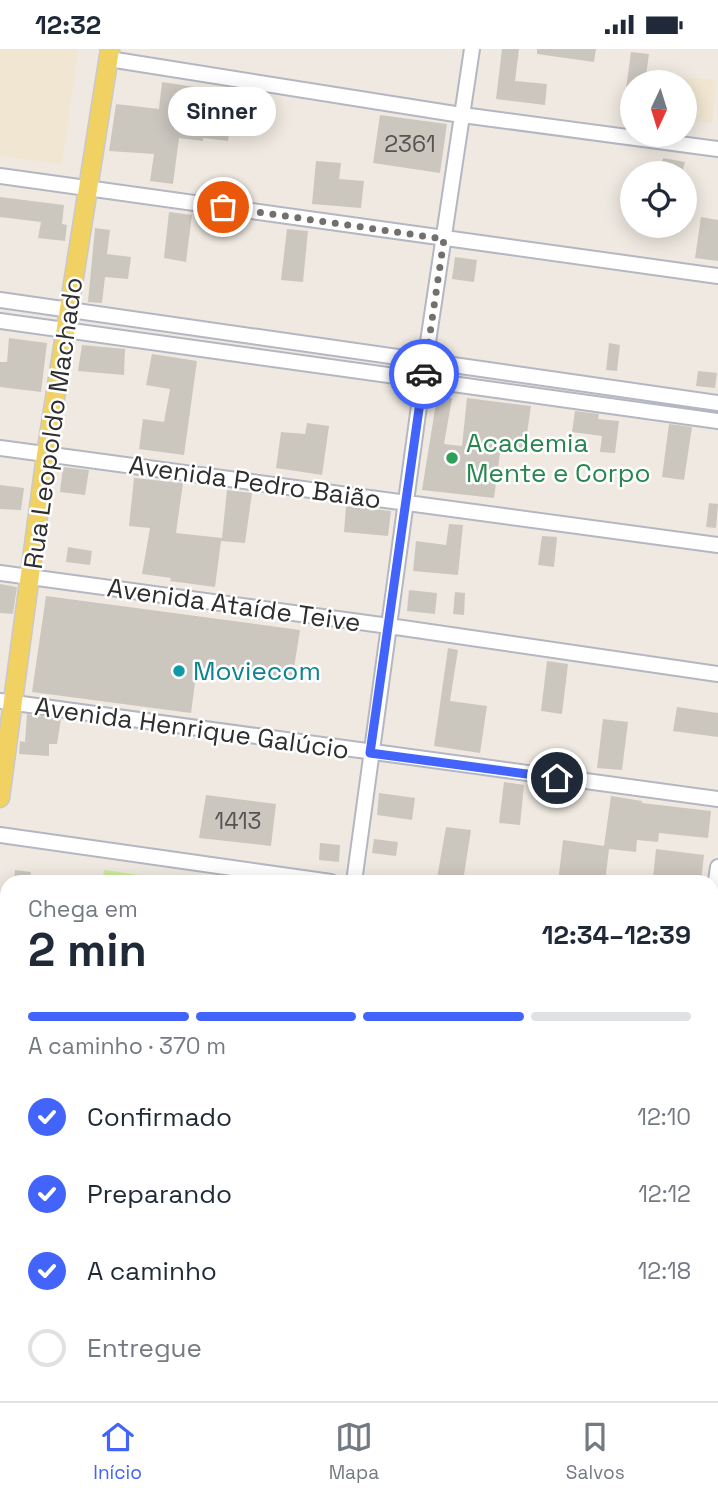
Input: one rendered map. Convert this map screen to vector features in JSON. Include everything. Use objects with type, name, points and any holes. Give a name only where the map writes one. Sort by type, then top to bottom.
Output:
[{"type":"main road","name":"Rua Leopoldo Machado","points":[[0,799],[6,702],[30,577],[46,454],[110,54]]},
{"type":"street","points":[[355,875],[425,362],[472,49]]},
{"type":"street","points":[[110,54],[463,115],[718,149]]},
{"type":"street","points":[[0,176],[718,276]]},
{"type":"street","points":[[0,300],[718,404]]},
{"type":"street","points":[[0,321],[718,421]]},
{"type":"street","points":[[243,355],[246,336]]},
{"type":"street","points":[[595,404],[597,386]]},
{"type":"street","name":"Avenida Pedro Baião","points":[[0,448],[718,545]]},
{"type":"street","name":"Avenida Ataíde Teive","points":[[0,573],[718,674]]},
{"type":"street","name":"Avenida Henrique Galúcio","points":[[6,702],[718,799]]},
{"type":"street","points":[[0,835],[282,875]]},
{"type":"shaded area","points":[[0,49],[78,49],[62,164],[0,156]]},
{"type":"shaded area","points":[[697,78],[716,80],[712,123],[697,121]]},
{"type":"green space","points":[[104,870],[139,875],[103,875]]},
{"type":"building","points":[[502,49],[519,49],[515,81],[547,84],[545,105],[496,99]]},
{"type":"building","points":[[537,49],[596,49],[594,62],[537,54]]},
{"type":"building","points":[[631,52],[649,54],[647,70],[629,70]]},
{"type":"building","points":[[162,82],[234,93],[228,141],[179,138],[173,184],[150,181],[154,154],[109,151],[116,104],[159,109]]},
{"type":"building","points":[[380,115],[447,124],[440,173],[373,163]]},
{"type":"building","points":[[316,161],[341,163],[339,179],[364,181],[361,208],[312,204]]},
{"type":"building","points":[[0,197],[64,205],[62,224],[67,225],[65,241],[38,238],[41,222],[0,217]]},
{"type":"building","points":[[169,212],[192,215],[186,262],[164,258]]},
{"type":"building","points":[[701,217],[718,220],[718,261],[695,258]]},
{"type":"building","points":[[95,228],[110,230],[107,254],[131,257],[128,279],[105,277],[102,303],[88,302]]},
{"type":"building","points":[[287,229],[308,231],[303,282],[281,280]]},
{"type":"building","points":[[455,257],[477,260],[474,282],[452,279]]},
{"type":"building","points":[[9,338],[47,343],[41,392],[0,387],[0,362],[7,362]]},
{"type":"building","points":[[609,343],[620,345],[617,371],[606,370]]},
{"type":"building","points":[[82,345],[125,349],[124,375],[78,371]]},
{"type":"building","points":[[152,354],[197,361],[184,455],[139,449],[143,419],[164,422],[170,389],[146,385]]},
{"type":"building","points":[[698,371],[717,373],[715,388],[696,386]]},
{"type":"building","points":[[437,397],[452,398],[444,444],[462,446],[467,398],[531,406],[524,454],[500,453],[494,498],[422,490]]},
{"type":"building","points":[[575,411],[599,414],[598,419],[619,421],[615,453],[600,452],[602,436],[572,432]]},
{"type":"building","points":[[307,423],[329,426],[322,475],[276,468],[281,432],[305,434]]},
{"type":"building","points":[[669,424],[692,427],[684,480],[662,477]]},
{"type":"building","points":[[63,467],[89,470],[85,495],[60,492]]},
{"type":"building","points":[[134,478],[183,483],[176,533],[222,538],[227,490],[252,493],[245,543],[221,541],[215,587],[142,574],[150,528],[129,526]]},
{"type":"building","points":[[0,485],[24,488],[21,510],[0,509]]},
{"type":"building","points":[[709,503],[718,504],[716,528],[706,527]]},
{"type":"building","points":[[346,506],[391,511],[388,536],[344,532]]},
{"type":"building","points":[[449,524],[463,525],[458,575],[413,571],[416,541],[446,545]]},
{"type":"building","points":[[542,536],[557,537],[554,567],[538,565]]},
{"type":"building","points":[[68,547],[92,551],[90,565],[66,562]]},
{"type":"building","points":[[0,584],[17,587],[13,614],[0,613]]},
{"type":"building","points":[[409,590],[437,593],[435,614],[407,611]]},
{"type":"building","points":[[455,592],[465,593],[464,615],[453,614]]},
{"type":"building","points":[[46,596],[300,630],[292,681],[197,667],[191,713],[32,692]]},
{"type":"building","points":[[448,648],[458,650],[450,701],[487,706],[480,753],[434,746]]},
{"type":"building","points":[[547,661],[568,664],[562,714],[541,711]]},
{"type":"building","points":[[677,707],[718,713],[718,737],[673,731]]},
{"type":"building","points":[[27,714],[61,719],[57,744],[49,744],[49,756],[19,754],[20,741],[25,742]]},
{"type":"building","points":[[603,719],[628,722],[622,770],[597,768]]},
{"type":"building","points":[[504,782],[524,785],[520,825],[499,823]]},
{"type":"building","points":[[379,793],[415,798],[412,820],[377,815]]},
{"type":"building","points":[[206,795],[276,804],[271,846],[199,838]]},
{"type":"building","points":[[611,796],[642,803],[711,811],[708,838],[659,833],[658,842],[637,840],[636,852],[609,849],[606,875],[559,875],[563,840],[604,846]]},
{"type":"building","points":[[446,827],[471,830],[464,875],[438,875]]},
{"type":"building","points":[[374,839],[398,842],[396,856],[372,853]]},
{"type":"building","points":[[320,843],[340,845],[339,862],[319,860]]},
{"type":"building","points":[[656,849],[704,855],[702,875],[653,875]]},
{"type":"building","points":[[15,870],[31,872],[30,875],[15,875]]},
{"type":"way so far","points":[[223,207],[444,239],[424,374]]},
{"type":"place","name":"Sinner","points":[[223,207]]},
{"type":"place","name":"Academia Mente e Corpo","points":[[452,458]]},
{"type":"place","name":"Moviecom","points":[[179,671]]},
{"type":"route","points":[[424,374],[370,753],[557,778]]}]
